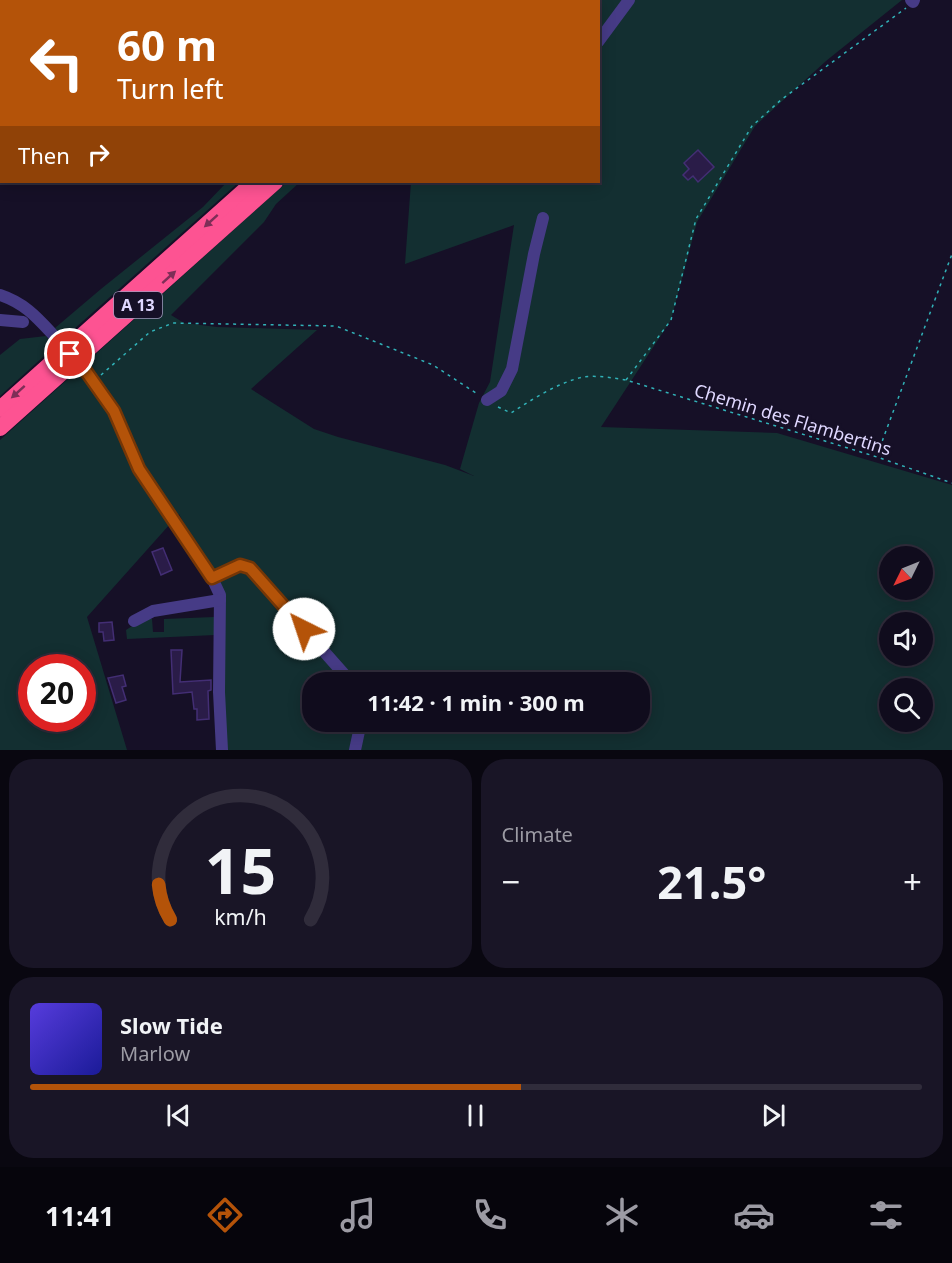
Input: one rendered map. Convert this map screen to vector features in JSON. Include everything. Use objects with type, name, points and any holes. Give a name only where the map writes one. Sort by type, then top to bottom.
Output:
[{"type":"highway","name":"A 13","points":[[0,408],[253,183]]},
{"type":"highway","name":"A 13","points":[[0,428],[274,183]]},
{"type":"street","points":[[600,39],[629,0]]},
{"type":"street","points":[[487,400],[501,391],[512,369],[543,218]]},
{"type":"street","points":[[0,295],[18,301],[29,310],[83,367],[114,411],[139,469],[212,578],[219,595],[219,692],[222,750]]},
{"type":"street","points":[[0,320],[23,322]]},
{"type":"street","points":[[212,578],[240,565],[250,568],[342,672]]},
{"type":"street","points":[[134,621],[153,611],[219,600]]},
{"type":"street","points":[[355,750],[359,732]]},
{"type":"path","points":[[626,380],[671,320],[696,219],[752,126],[782,99],[913,1]]},
{"type":"path","points":[[877,457],[952,254]]},
{"type":"path","points":[[94,382],[150,332],[172,323],[336,326],[433,365],[487,400]]},
{"type":"path","name":"Chemin des Flambertins","points":[[487,400],[511,413],[538,396],[584,377],[626,380],[877,457],[952,483]]},
{"type":"green space","points":[[600,0],[902,0],[826,61],[755,126],[697,222],[671,320],[601,427],[777,433],[952,485],[952,750],[225,750],[223,598],[179,514],[87,617],[127,750],[0,750],[0,440],[286,183],[299,183],[276,204],[264,222],[171,315],[184,323],[217,327],[317,330],[251,389],[314,429],[445,465],[474,476],[460,469],[479,403],[490,382],[514,225],[405,264],[411,183],[600,183]]},
{"type":"green space","points":[[226,183],[238,183],[64,338],[55,328],[101,289],[203,207]]},
{"type":"green space","points":[[46,336],[55,346],[0,396],[0,355],[20,339]]},
{"type":"green space","points":[[214,617],[215,635],[127,639],[126,630],[143,619],[152,619],[153,632],[164,632],[164,619]]},
{"type":"building","points":[[698,150],[714,167],[698,182],[693,176],[688,180],[683,175],[689,169],[684,163]]},
{"type":"building","points":[[163,548],[172,570],[161,575],[152,552]]},
{"type":"building","points":[[112,622],[114,640],[104,641],[103,632],[99,632],[99,623]]},
{"type":"building","points":[[171,650],[182,650],[180,682],[211,680],[211,690],[208,691],[209,719],[197,720],[197,709],[194,709],[192,692],[173,694]]},
{"type":"building","points":[[123,675],[126,686],[122,687],[126,700],[116,703],[108,678]]},
{"type":"route","points":[[70,354],[107,399],[139,469],[176,521],[212,578],[240,565],[250,568],[304,629]]}]
